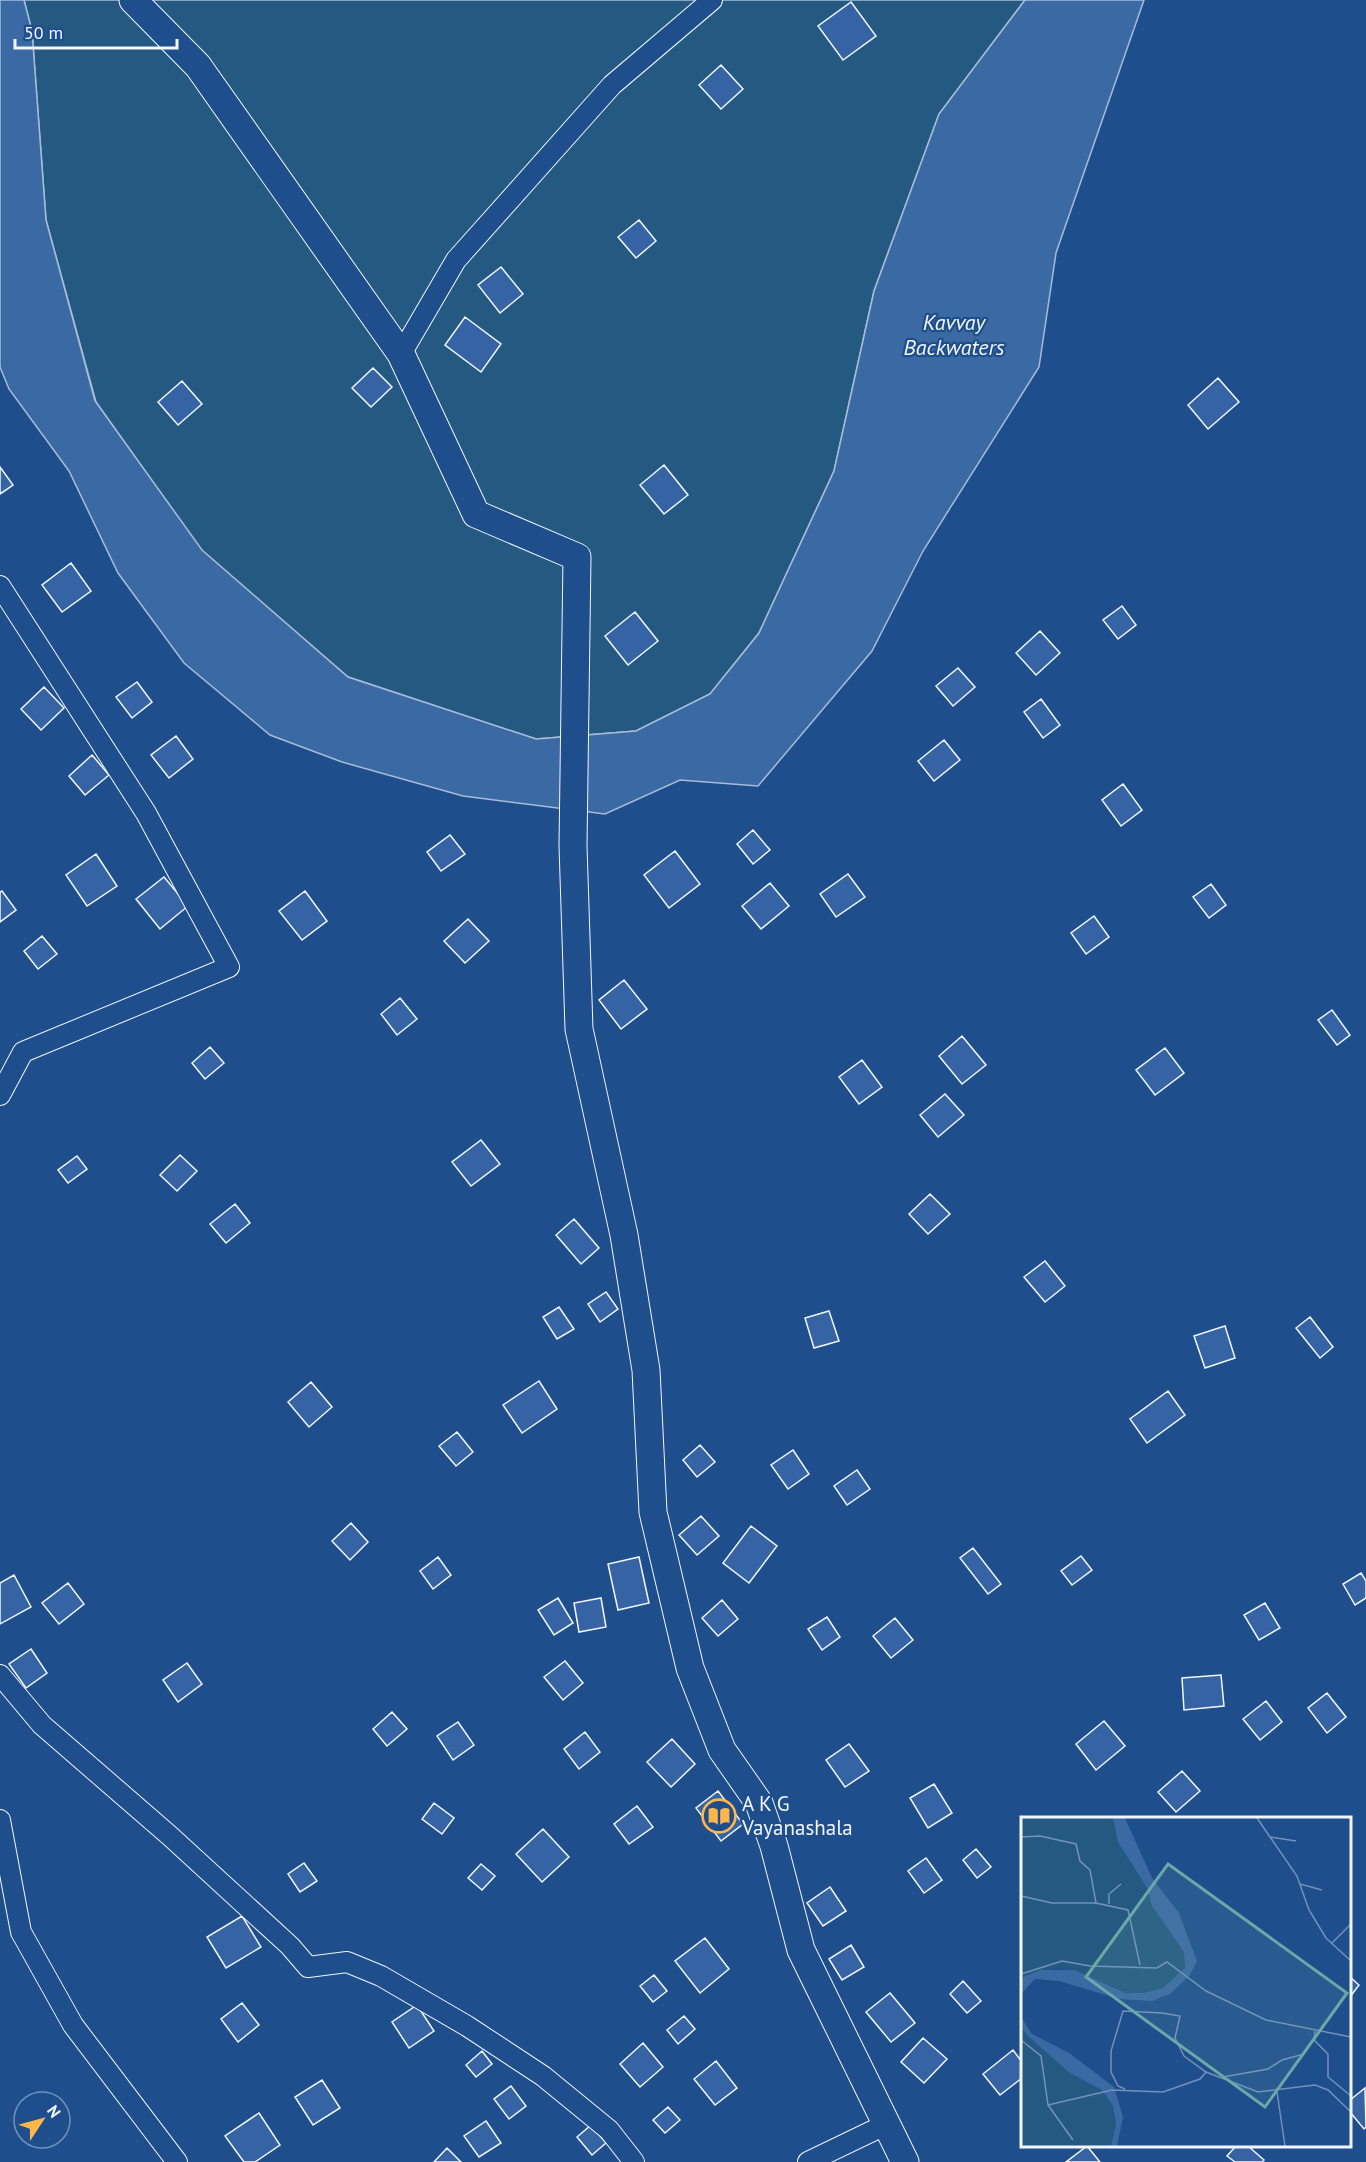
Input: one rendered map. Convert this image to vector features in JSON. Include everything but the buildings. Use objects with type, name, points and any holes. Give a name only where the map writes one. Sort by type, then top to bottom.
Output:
[{"type":"street","points":[[133,0],[198,66],[401,354],[476,514],[577,557],[573,846],[579,1029],[624,1235],[646,1370],[653,1512],[690,1668],[722,1750],[759,1803],[774,1846],[801,1950],[905,2162]]},
{"type":"street","points":[[401,354],[456,260],[612,85],[712,0]]},
{"type":"street","points":[[0,586],[146,813],[229,967],[22,1052],[0,1095]]},
{"type":"street","points":[[0,1676],[42,1725],[178,1844],[290,1946],[308,1967],[347,1962],[381,1976],[467,2026],[543,2076],[609,2130],[634,2162]]},
{"type":"street","points":[[0,1820],[21,1932],[73,2025],[177,2162]]},
{"type":"street","points":[[808,2162],[887,2124]]},
{"type":"shaded area","points":[[24,0],[1025,0],[939,114],[874,291],[834,471],[759,633],[710,694],[636,731],[536,739],[348,677],[202,551],[96,402],[46,220],[32,31]]},
{"type":"water","name":"Kavvay Backwaters","points":[[0,0],[24,0],[32,31],[46,220],[95,401],[202,550],[348,677],[536,739],[636,731],[710,694],[759,633],[834,471],[874,291],[939,114],[1025,0],[1144,0],[1056,253],[1039,367],[923,551],[872,651],[758,786],[680,780],[605,814],[463,796],[342,762],[270,735],[184,663],[118,573],[69,471],[9,389],[0,367]]},
{"type":"place","name":"A K G Vayanashala","points":[[719,1816]]}]
